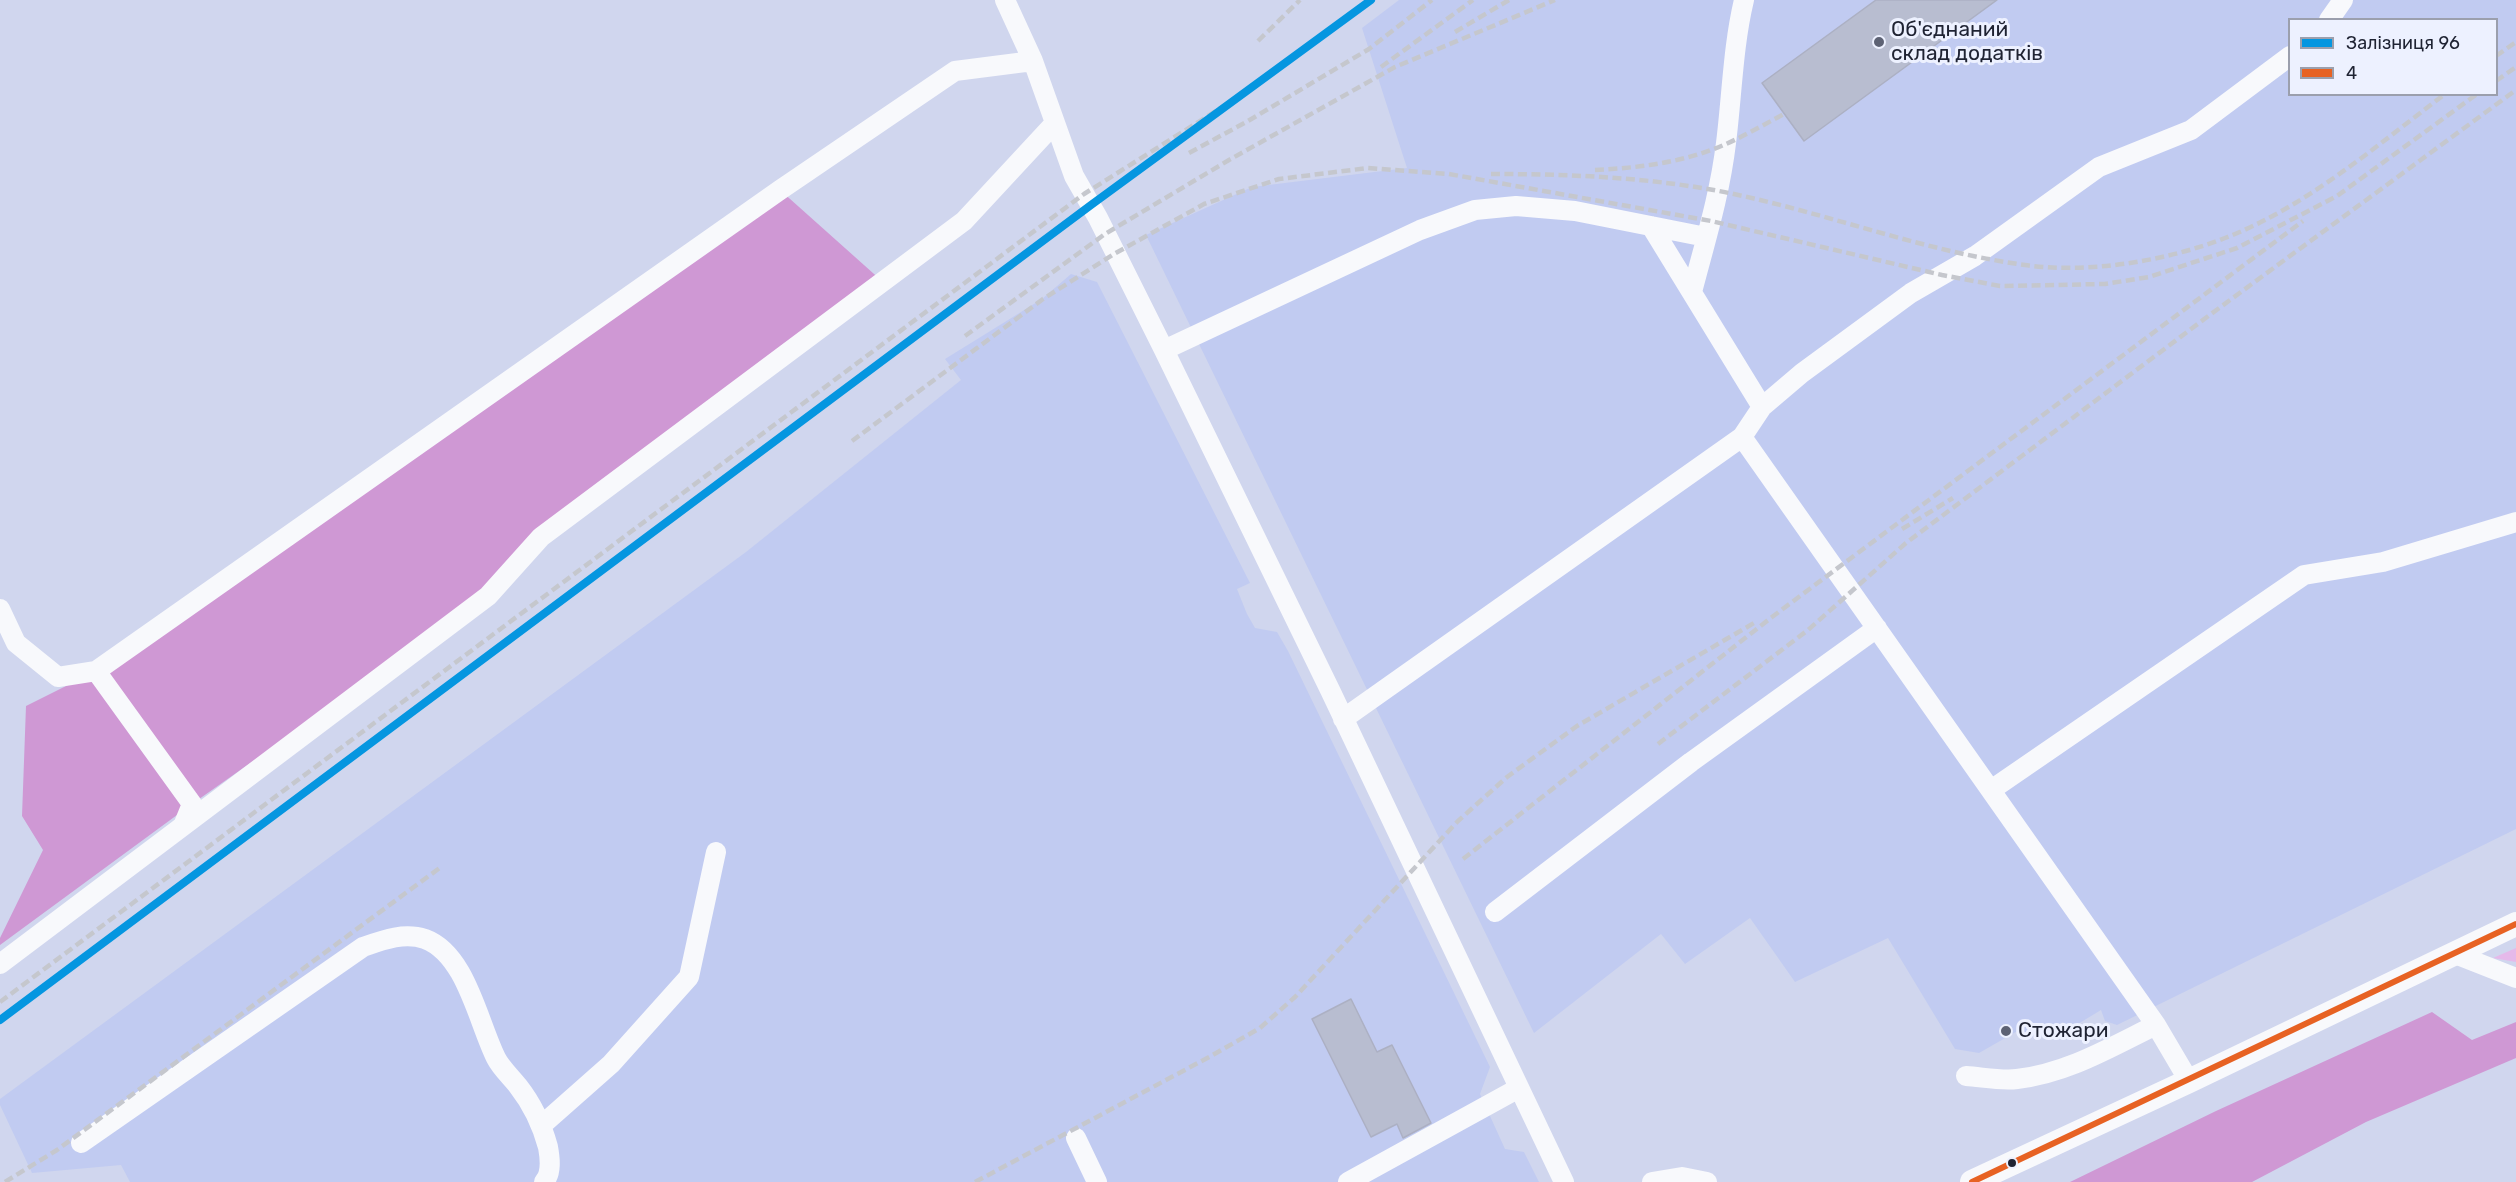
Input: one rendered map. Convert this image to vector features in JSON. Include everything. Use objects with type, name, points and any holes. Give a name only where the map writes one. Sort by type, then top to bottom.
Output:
[{"type":"main road","points":[[1972,1182],[2189,1082],[2516,924]]},
{"type":"street","points":[[1005,0],[1033,61],[1074,176],[1098,218],[1164,350],[1564,1182]]},
{"type":"street","points":[[1692,292],[1719,191],[1739,21],[1744,0]]},
{"type":"street","points":[[2330,18],[2343,0]]},
{"type":"street","points":[[1343,719],[1742,437],[1762,407],[1803,373],[1911,293],[1975,256],[2099,167],[2191,130],[2288,57]]},
{"type":"street","points":[[0,609],[16,644],[58,676],[96,671],[780,190],[955,71],[1033,61]]},
{"type":"street","points":[[0,964],[488,596],[541,537],[964,220],[1054,124]]},
{"type":"street","points":[[1164,350],[1420,230],[1475,210],[1516,206],[1575,211],[1706,237]]},
{"type":"street","points":[[1651,226],[1762,407]]},
{"type":"street","points":[[1742,437],[2156,1025],[2189,1082]]},
{"type":"street","points":[[1991,790],[2304,575],[2383,562],[2516,522]]},
{"type":"street","points":[[1495,912],[1690,762],[1877,628]]},
{"type":"street","points":[[96,671],[192,804],[183,826]]},
{"type":"street","points":[[543,1125],[611,1064],[689,977],[716,852]]},
{"type":"street","points":[[81,1143],[363,947],[396,936],[425,939],[448,956],[464,978],[483,1032],[497,1061],[520,1088],[543,1125],[550,1160],[544,1182]]},
{"type":"street","points":[[2455,954],[2516,978]]},
{"type":"street","points":[[1966,1076],[2015,1080],[2056,1072],[2156,1025]]},
{"type":"street","points":[[1348,1182],[1519,1088]]},
{"type":"street","points":[[1076,1138],[1097,1182]]},
{"type":"street","points":[[1652,1182],[1682,1177],[1707,1182]]},
{"type":"shaded area","points":[[1399,0],[2516,0],[2516,829],[2117,1025],[2105,1021],[2101,1010],[2068,1030],[2063,1022],[2027,1040],[2021,1029],[1979,1053],[1955,1049],[1888,938],[1795,982],[1750,918],[1685,964],[1661,934],[1534,1033],[1146,235],[1252,187],[1407,168],[1362,28]]},
{"type":"shaded area","points":[[780,190],[883,282],[541,537],[488,596],[192,804],[0,945],[0,938],[43,850],[22,816],[26,706],[96,671]]},
{"type":"shaded area","points":[[1071,274],[1097,282],[1250,583],[1237,589],[1247,614],[1255,628],[1277,632],[1288,651],[1490,1067],[1480,1094],[1505,1149],[1524,1152],[1539,1182],[130,1182],[121,1165],[32,1173],[0,1105],[0,1099],[746,552],[961,380],[945,359],[1042,299]]},
{"type":"shaded area","points":[[2516,948],[2516,962],[2493,958]]},
{"type":"shaded area","points":[[2432,1012],[2472,1040],[2516,1022],[2516,1058],[2366,1122],[2252,1182],[2070,1182],[2216,1111]]},
{"type":"building","name":"Об'єднаний склад додатків","points":[[1876,0],[1997,0],[1804,141],[1762,83]]},
{"type":"building","points":[[1351,999],[1377,1052],[1392,1045],[1431,1123],[1403,1138],[1397,1124],[1371,1137],[1312,1019]]},
{"type":"railway","points":[[1258,41],[1300,0]]},
{"type":"railway","points":[[1189,153],[1248,121],[1369,49],[1432,0]]},
{"type":"railway","points":[[1381,67],[1473,0]]},
{"type":"railway","points":[[1455,32],[1509,0]]},
{"type":"railway","points":[[965,336],[1105,234],[1229,160],[1395,67],[1555,0]]},
{"type":"railway","points":[[2498,55],[2516,42]]},
{"type":"railway","points":[[2498,80],[2516,67]]},
{"type":"railway","points":[[1658,744],[1808,630],[1906,543],[2211,314],[2516,90]]},
{"type":"railway","points":[[1491,174],[1605,177],[1691,186],[1757,199],[1910,241],[1986,259],[2025,265],[2075,268],[2126,264],[2202,246],[2255,225],[2284,210],[2340,174],[2442,96]]},
{"type":"railway","points":[[852,441],[1043,299],[1114,254],[1204,204],[1279,179],[1368,168],[1449,174],[1711,221],[1942,275],[2000,286],[2105,284],[2149,277],[2237,248],[2337,196],[2474,96]]},
{"type":"railway","points":[[0,1002],[1084,194],[1238,97]]},
{"type":"railway","points":[[1595,170],[1645,166],[1679,160],[1726,144],[1784,114]]},
{"type":"railway","points":[[1463,859],[1772,617],[2303,221]]},
{"type":"railway","points":[[1902,529],[1953,498]]},
{"type":"railway","points":[[975,1182],[1260,1028],[1295,997],[1458,821],[1507,777],[1577,726],[1754,623]]},
{"type":"railway","points":[[5,1182],[57,1150],[441,867]]},
{"type":"rail line","name":"96","points":[[0,1020],[1091,205],[1371,0]]},
{"type":"transit line","name":"4","points":[[1972,1182],[2516,924]]},
{"type":"place","name":"Об'єднаний склад додатків","points":[[1879,42]]},
{"type":"place","name":"Стожари","points":[[2006,1031]]}]
